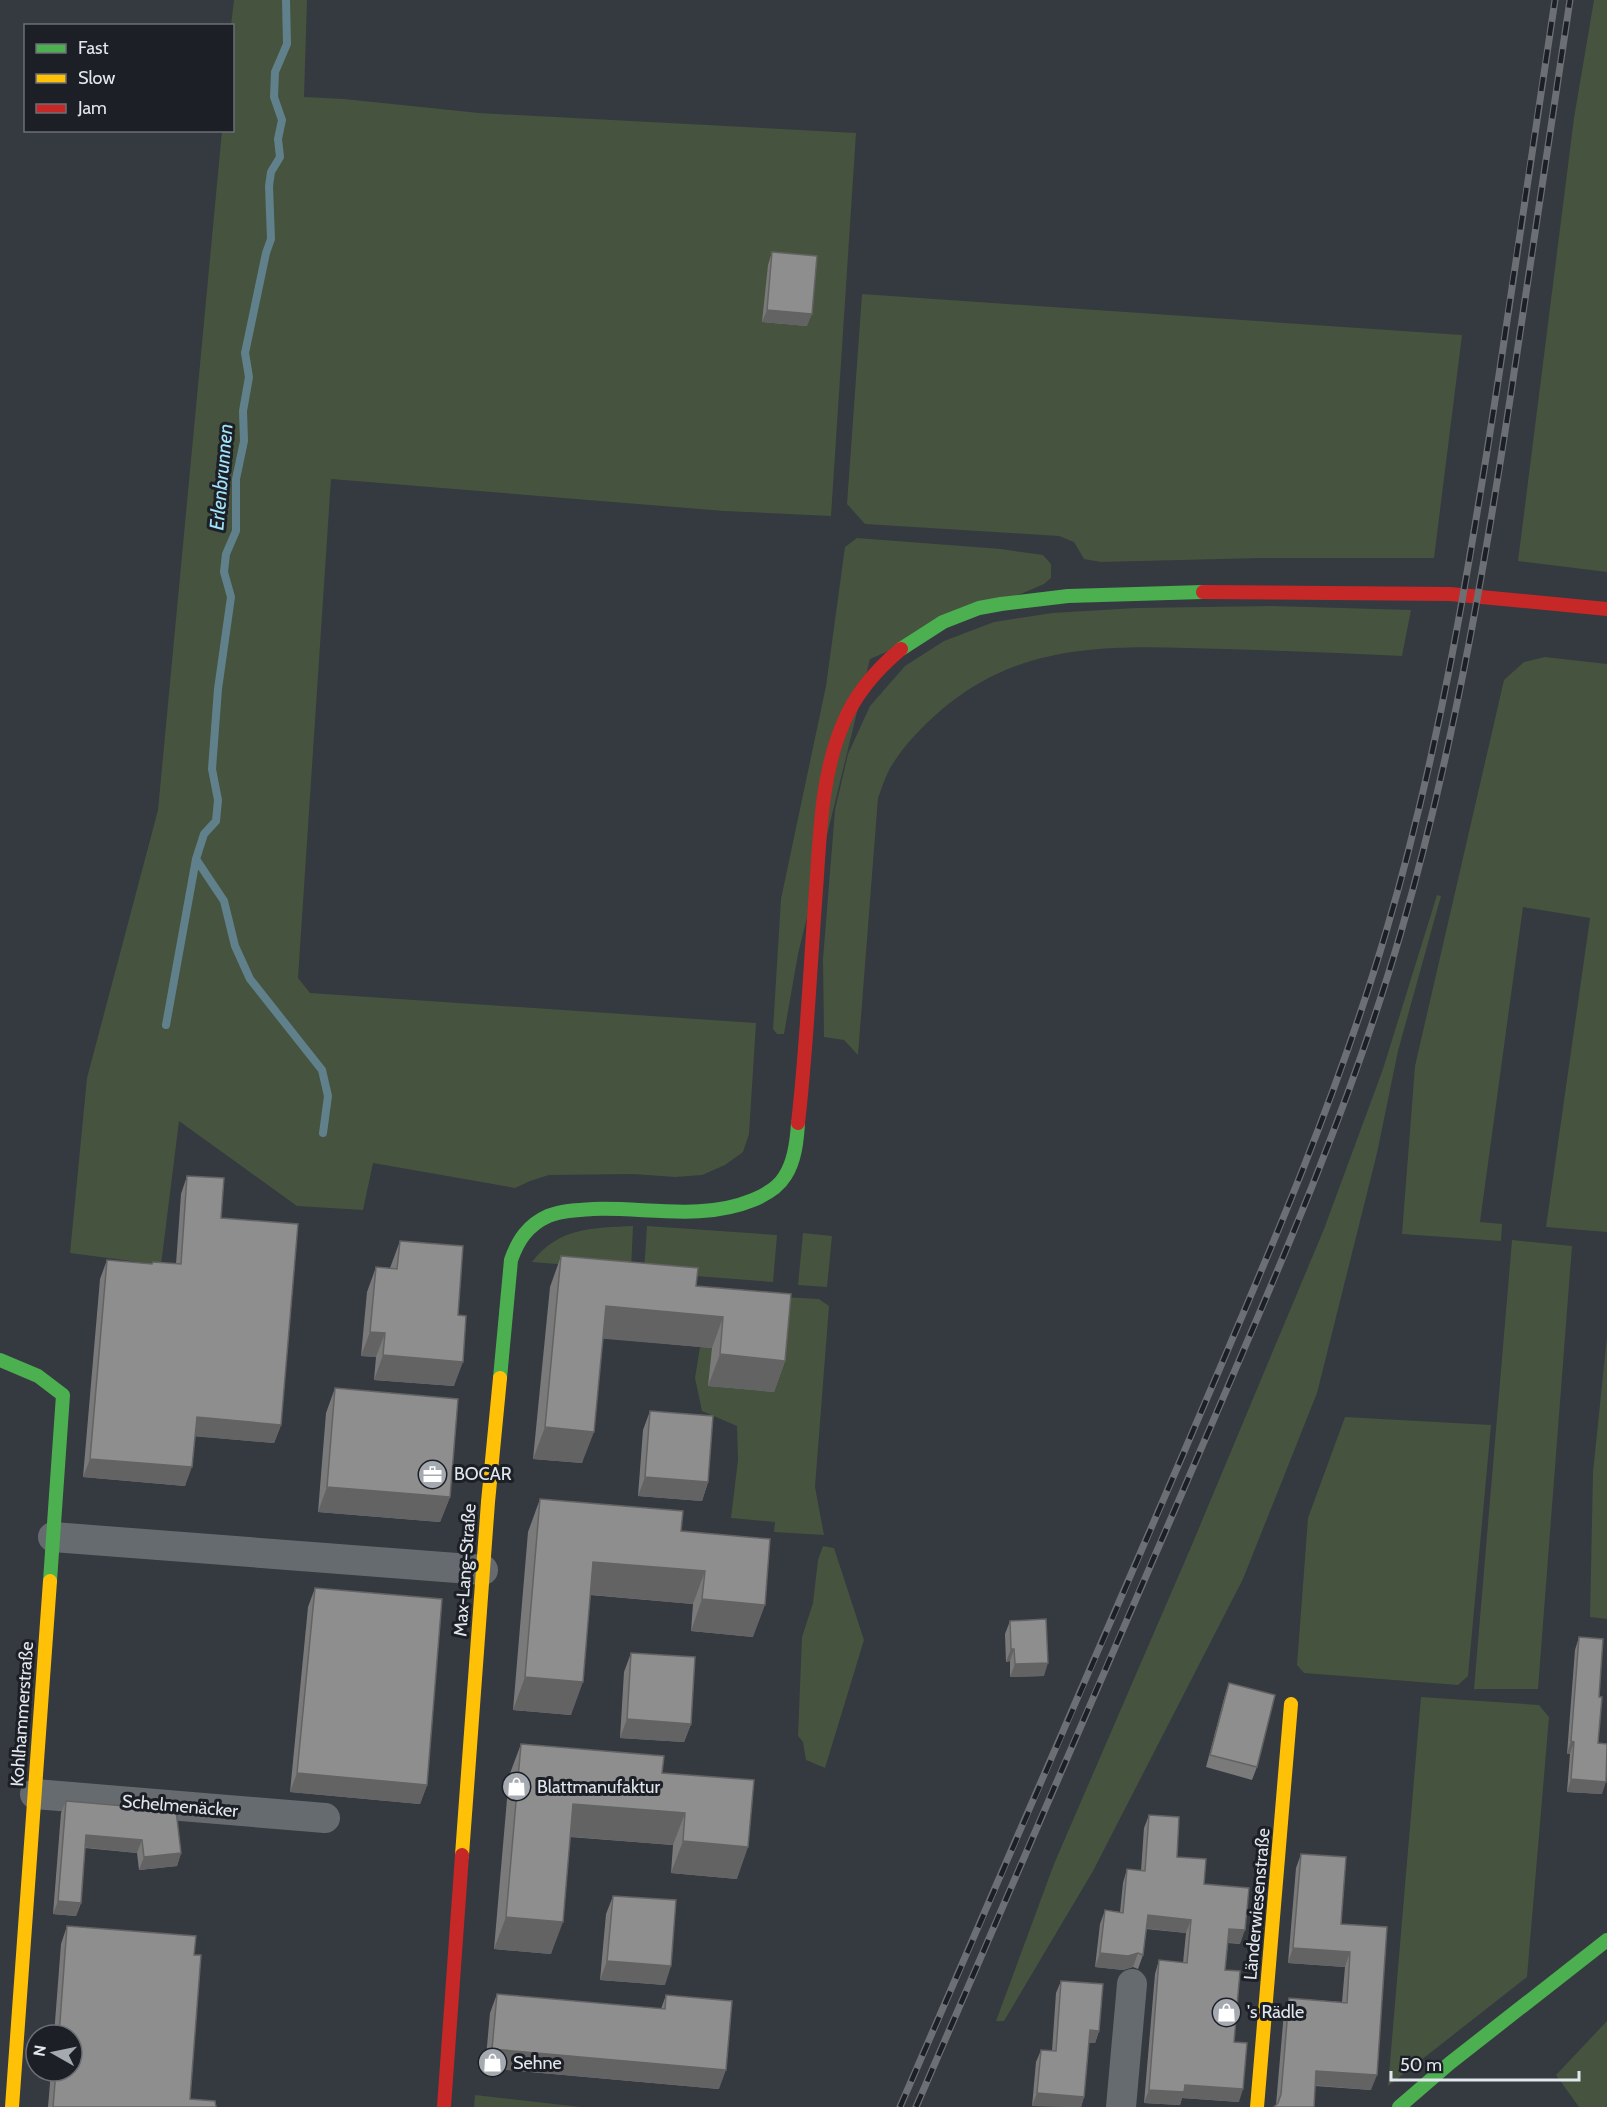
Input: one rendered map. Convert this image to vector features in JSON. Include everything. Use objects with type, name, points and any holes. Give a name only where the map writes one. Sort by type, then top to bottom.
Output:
[{"type":"main road","name":"Max-Lang-Straße","points":[[444,2107],[483,1570],[509,1270],[517,1243],[530,1227],[546,1217],[569,1210],[713,1212],[753,1202],[772,1190],[788,1172],[799,1117],[820,838],[825,802],[836,749],[853,704],[868,682],[912,639],[960,614],[1012,602],[1070,596],[1226,591],[1382,591],[1450,594],[1607,609]]},
{"type":"main road","name":"Kohlhammerstraße","points":[[0,1360],[38,1376],[63,1395],[35,1794],[8,2056],[12,2107]]},
{"type":"main road","name":"Länderwiesenstraße","points":[[1257,2107],[1291,1704]]},
{"type":"main road","points":[[1399,2107],[1450,2063],[1607,1940]]},
{"type":"street","points":[[53,1537],[483,1570]]},
{"type":"street","name":"Schelmenäcker","points":[[35,1794],[325,1818]]},
{"type":"street","points":[[1121,2107],[1132,1984]]},
{"type":"green space","points":[[234,0],[307,0],[304,97],[479,113],[856,133],[831,516],[724,511],[331,479],[298,978],[310,993],[756,1023],[749,1134],[743,1152],[725,1165],[702,1175],[675,1177],[633,1174],[549,1175],[515,1188],[373,1163],[363,1210],[297,1206],[179,1121],[161,1265],[70,1253],[87,1078],[158,810],[222,132],[234,132],[234,24],[231,24]]},
{"type":"green space","points":[[1594,0],[1607,0],[1607,572],[1518,561],[1574,118]]},
{"type":"green space","points":[[862,294],[1462,335],[1434,558],[1260,558],[1101,562],[1084,559],[1074,542],[1059,536],[865,524],[847,504]]},
{"type":"green space","points":[[857,538],[1001,549],[1043,555],[1051,564],[1051,578],[1044,584],[870,659],[798,954],[784,1034],[777,1034],[773,1029],[781,899],[826,686],[845,547]]},
{"type":"green space","points":[[1273,606],[1411,610],[1402,656],[1148,647],[1075,652],[1040,659],[1005,670],[972,687],[927,723],[897,757],[878,798],[858,1055],[844,1040],[824,1037],[823,959],[835,810],[848,754],[870,706],[905,666],[944,641],[994,622],[1052,613],[1136,608]]},
{"type":"green space","points":[[1545,657],[1607,664],[1607,1232],[1546,1227],[1590,918],[1523,907],[1480,1222],[1502,1224],[1501,1241],[1402,1234],[1415,1066],[1504,680],[1524,662]]},
{"type":"green space","points":[[1437,895],[1441,896],[1398,1051],[1377,1153],[1317,1393],[1243,1579],[1093,1871],[1004,2021],[996,2021],[1054,1864],[1191,1547],[1324,1229],[1383,1069]]},
{"type":"green space","points":[[633,1226],[631,1270],[532,1262],[542,1250],[565,1236],[590,1229]]},
{"type":"green space","points":[[647,1226],[777,1235],[773,1282],[644,1272]]},
{"type":"green space","points":[[803,1233],[832,1236],[827,1287],[798,1285]]},
{"type":"green space","points":[[1512,1240],[1572,1246],[1538,1689],[1474,1689]]},
{"type":"green space","points":[[749,1295],[819,1299],[829,1306],[815,1487],[824,1535],[774,1532],[775,1522],[731,1518],[738,1460],[737,1426],[702,1411],[695,1378],[704,1322],[739,1305],[709,1386],[774,1392]]},
{"type":"green space","points":[[1607,1336],[1607,1619],[1590,1617],[1593,1472]]},
{"type":"green space","points":[[1345,1417],[1491,1425],[1468,1676],[1458,1685],[1304,1673],[1297,1665],[1308,1518]]},
{"type":"green space","points":[[823,1546],[834,1548],[864,1640],[825,1768],[806,1760],[803,1742],[798,1736],[802,1637],[813,1603],[818,1560]]},
{"type":"green space","points":[[1421,1697],[1539,1705],[1549,1717],[1527,1977],[1388,2086]]},
{"type":"green space","points":[[1607,2021],[1607,2107],[1579,2107],[1556,2075]]},
{"type":"green space","points":[[475,2095],[581,2107],[474,2107]]},
{"type":"building","points":[[772,252],[817,256],[812,314],[767,310]]},
{"type":"building","points":[[187,1176],[224,1178],[221,1218],[298,1224],[281,1425],[197,1417],[192,1467],[90,1459],[107,1260],[181,1264]]},
{"type":"building","points":[[400,1241],[463,1246],[458,1315],[466,1316],[463,1362],[383,1355],[385,1333],[370,1332],[376,1267],[397,1269]]},
{"type":"building","points":[[561,1256],[698,1268],[696,1286],[791,1294],[785,1361],[720,1354],[723,1317],[606,1306],[594,1432],[545,1427]]},
{"type":"building","points":[[335,1388],[458,1399],[450,1497],[327,1487]]},
{"type":"building","points":[[650,1411],[713,1416],[708,1482],[645,1477]]},
{"type":"building","points":[[540,1499],[683,1511],[681,1531],[770,1539],[765,1605],[702,1599],[705,1571],[593,1562],[583,1682],[525,1677]]},
{"type":"building","points":[[315,1588],[442,1599],[427,1785],[297,1773]]},
{"type":"building","points":[[1046,1619],[1048,1663],[1015,1664],[1014,1649],[1011,1649],[1010,1621]]},
{"type":"building","points":[[1579,1637],[1603,1639],[1598,1743],[1607,1744],[1606,1782],[1571,1779],[1574,1742],[1571,1741]]},
{"type":"building","points":[[631,1653],[695,1657],[691,1724],[627,1719]]},
{"type":"building","points":[[1229,1683],[1275,1695],[1257,1767],[1210,1755]]},
{"type":"building","points":[[521,1744],[664,1756],[662,1773],[754,1780],[748,1847],[683,1841],[685,1813],[573,1804],[563,1922],[506,1917]]},
{"type":"building","points":[[66,1801],[137,1807],[136,1811],[158,1808],[176,1810],[181,1853],[144,1857],[142,1840],[86,1835],[81,1903],[58,1901]]},
{"type":"building","points":[[1149,1815],[1179,1817],[1177,1857],[1206,1859],[1204,1884],[1249,1888],[1245,1930],[1229,1929],[1225,1970],[1240,1971],[1234,2042],[1247,2043],[1243,2089],[1185,2085],[1184,2092],[1149,2090],[1159,1960],[1187,1963],[1191,1920],[1148,1915],[1143,1955],[1100,1953],[1105,1910],[1123,1913],[1127,1869],[1145,1871]]},
{"type":"building","points":[[1301,1854],[1346,1857],[1341,1924],[1387,1927],[1377,2075],[1316,2071],[1314,2107],[1274,2107],[1281,2094],[1289,1998],[1347,2003],[1350,1952],[1293,1948]]},
{"type":"building","points":[[613,1896],[676,1900],[671,1966],[607,1961]]},
{"type":"building","points":[[67,1926],[196,1936],[194,1955],[201,1955],[190,2099],[215,2101],[216,2107],[53,2107],[55,2083],[84,2083],[84,2023],[60,2023]]},
{"type":"building","points":[[1061,1981],[1103,1984],[1099,2031],[1090,2030],[1084,2097],[1037,2093],[1041,2050],[1056,2051]]},
{"type":"building","points":[[497,1994],[665,2009],[666,1995],[732,2001],[726,2070],[492,2049]]},
{"type":"waterway","name":"Erlenbrunnen","points":[[166,1025],[196,859],[204,834],[216,821],[218,800],[212,769],[218,689],[231,597],[224,572],[226,554],[236,531],[236,479],[244,441],[243,411],[249,377],[245,353],[271,239],[269,186],[271,172],[280,157],[278,139],[282,120],[274,97],[275,72],[287,44],[286,0]]},
{"type":"waterway","points":[[196,859],[224,901],[235,946],[250,979],[322,1070],[328,1096],[323,1133]]},
{"type":"railway","points":[[900,2107],[1266,1260],[1342,1065],[1386,932],[1405,864],[1438,725],[1465,586],[1555,0]]},
{"type":"railway","points":[[916,2107],[1271,1286],[1328,1146],[1379,1004],[1421,861],[1469,644],[1506,426],[1570,0]]},
{"type":"traffic: fast","points":[[901,649],[943,622],[979,608],[1068,596],[1203,592]]},
{"type":"traffic: fast","points":[[500,1378],[511,1260],[517,1246],[529,1229],[548,1216],[570,1211],[613,1209],[694,1212],[734,1206],[753,1200],[771,1191],[785,1176],[793,1157],[798,1123]]},
{"type":"traffic: fast","points":[[0,1360],[38,1376],[63,1395],[50,1581]]},
{"type":"traffic: fast","points":[[1399,2107],[1450,2063],[1607,1940]]},
{"type":"traffic: slow","points":[[462,1855],[488,1502],[500,1378]]},
{"type":"traffic: slow","points":[[12,2107],[50,1581]]},
{"type":"traffic: slow","points":[[1257,2107],[1291,1704]]},
{"type":"traffic: jam","points":[[1203,592],[1450,594],[1607,609]]},
{"type":"traffic: jam","points":[[798,1123],[820,827],[830,764],[843,724],[860,692],[901,649]]},
{"type":"traffic: jam","points":[[444,2107],[462,1855]]},
{"type":"place","name":"BOCAR","points":[[433,1474]]},
{"type":"place","name":"Blattmanufaktur","points":[[516,1787]]},
{"type":"place","name":"'s Rädle","points":[[1226,2012]]},
{"type":"place","name":"Sehne","points":[[492,2063]]}]
